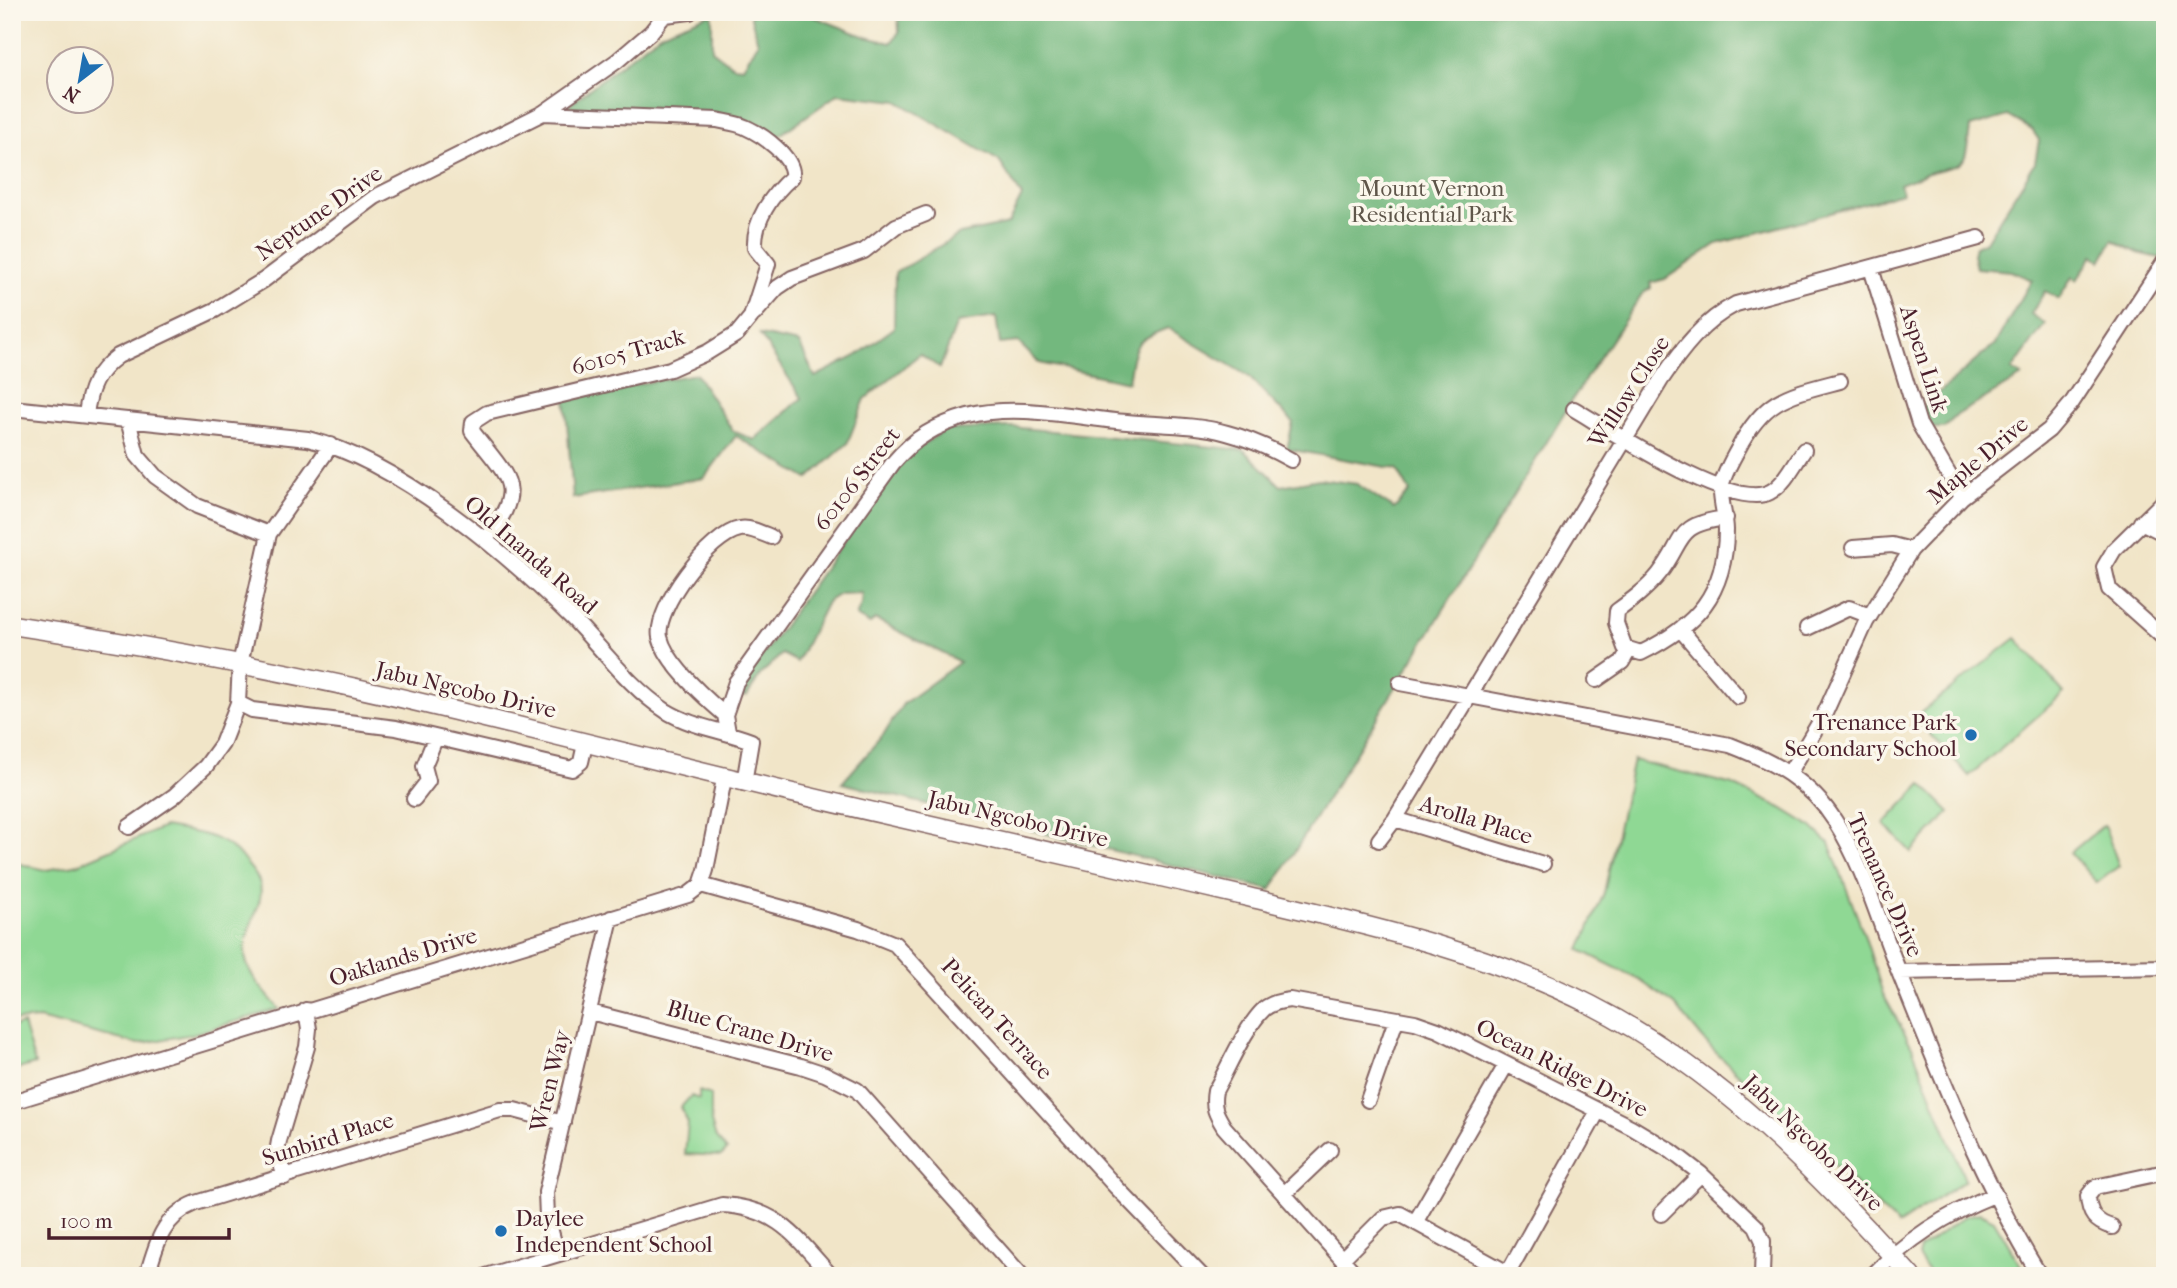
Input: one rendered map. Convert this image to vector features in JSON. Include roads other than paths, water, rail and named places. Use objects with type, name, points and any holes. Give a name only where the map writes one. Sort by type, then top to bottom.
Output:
[{"type":"main road","name":"Jabu Ngcobo Drive","points":[[12,625],[240,664],[444,708],[724,779],[1374,927],[1452,948],[1528,976],[1605,1013],[1667,1050],[1721,1088],[1773,1132],[1911,1276]]},
{"type":"street","points":[[666,14],[690,12]]},
{"type":"street","name":"Neptune Drive","points":[[86,415],[94,380],[104,366],[118,356],[215,310],[254,286],[375,197],[542,113],[617,61],[651,33],[666,14]]},
{"type":"street","name":"60105 Track","points":[[485,540],[502,518],[511,494],[507,479],[472,431],[473,422],[488,412],[670,369],[728,340],[751,317],[768,264],[755,248],[755,232],[760,217],[792,177],[792,166],[782,154],[745,127],[718,120],[542,113]]},
{"type":"street","points":[[751,317],[777,288],[792,278],[864,251],[896,226],[926,214]]},
{"type":"street","name":"Willow Close","points":[[1467,698],[1679,352],[1720,312],[1748,300],[1979,238]]},
{"type":"street","name":"Maple Drive","points":[[1790,772],[1825,713],[1870,616],[1911,550],[1962,497],[2056,421],[2165,261]]},
{"type":"street","name":"Aspen Link","points":[[1871,268],[1919,424],[1962,497]]},
{"type":"street","points":[[1726,518],[1701,523],[1683,533],[1660,573],[1617,611],[1616,623],[1625,648],[1641,653],[1680,629],[1697,616],[1719,580],[1726,558],[1726,518],[1721,488],[1752,422],[1773,403],[1802,391],[1839,381]]},
{"type":"street","name":"Old Inanda Road","points":[[12,408],[308,439],[331,445],[402,483],[485,540],[569,615],[654,702],[696,725],[728,732],[751,741],[744,783]]},
{"type":"street","points":[[1574,409],[1677,470],[1752,498],[1770,492],[1804,450]]},
{"type":"street","name":"60106 Street","points":[[728,732],[725,715],[736,682],[752,656],[893,463],[907,447],[933,429],[971,415],[1069,415],[1225,432],[1264,445],[1291,460]]},
{"type":"street","points":[[128,420],[137,455],[155,476],[197,506],[269,534]]},
{"type":"street","points":[[129,827],[174,796],[206,766],[225,737],[238,703],[240,664],[269,534],[331,445]]},
{"type":"street","points":[[2165,500],[2114,550],[2104,567],[2104,578],[2109,589],[2165,639]]},
{"type":"street","points":[[2141,522],[2165,534]]},
{"type":"street","points":[[725,715],[686,677],[662,645],[659,633],[661,623],[689,569],[726,534],[741,528],[771,537]]},
{"type":"street","points":[[1853,548],[1892,545],[1911,550]]},
{"type":"street","points":[[1807,628],[1849,608],[1870,616]]},
{"type":"street","points":[[1680,629],[1738,697]]},
{"type":"street","points":[[1596,680],[1622,662],[1629,650]]},
{"type":"street","name":"Trenance Drive","points":[[1399,683],[1467,698],[1730,745],[1770,760],[1790,772],[1835,820],[1866,886],[1899,972],[1994,1195],[2039,1276]]},
{"type":"street","name":"Arolla Place","points":[[1379,840],[1395,820],[1467,698]]},
{"type":"street","points":[[238,703],[252,710],[396,728],[572,769],[581,762],[585,744]]},
{"type":"street","points":[[414,799],[428,781],[425,758],[435,739]]},
{"type":"street","points":[[701,886],[724,779]]},
{"type":"street","name":"Arolla Place","points":[[1395,820],[1543,864]]},
{"type":"street","name":"Oaklands Drive","points":[[12,1102],[688,895],[701,886]]},
{"type":"street","name":"Pelican Terrace","points":[[701,886],[858,929],[895,944],[1116,1187],[1202,1276]]},
{"type":"street","name":"Wren Way","points":[[557,1253],[545,1205],[611,918]]},
{"type":"street","points":[[1899,972],[2165,967]]},
{"type":"street","name":"Ocean Ridge Drive","points":[[1357,1276],[1224,1127],[1213,1102],[1215,1091],[1255,1021],[1264,1009],[1275,1002],[1290,1000],[1438,1030],[1648,1136],[1701,1174],[1750,1219],[1760,1233],[1764,1250],[1762,1276]]},
{"type":"street","points":[[285,1177],[277,1152],[307,1046],[309,1030],[306,1010]]},
{"type":"street","name":"Blue Crane Drive","points":[[590,1012],[813,1070],[857,1090],[1022,1276]]},
{"type":"street","points":[[1368,1100],[1396,1020]]},
{"type":"street","points":[[1416,1221],[1506,1065]]},
{"type":"street","name":"Sunbird Place","points":[[147,1276],[160,1234],[182,1209],[500,1111],[514,1110],[563,1123]]},
{"type":"street","points":[[1342,1259],[1382,1218],[1400,1214],[1511,1274],[1598,1111]]},
{"type":"street","points":[[1285,1194],[1330,1150]]},
{"type":"street","points":[[2112,1227],[2098,1223],[2089,1209],[2088,1196],[2095,1187],[2165,1172]]},
{"type":"street","points":[[1661,1214],[1701,1174]]},
{"type":"street","points":[[1872,1276],[1892,1255],[1947,1216],[1994,1195]]},
{"type":"street","points":[[486,1276],[701,1209],[722,1205],[759,1210],[781,1223],[831,1276]]},
{"type":"place","name":"Trenance Park Secondary School","points":[[1971,735]]},
{"type":"place","name":"Daylee Independent School","points":[[501,1231]]},
{"type":"park label","name":"Mount Vernon Residential Park","points":[[1432,201]]}]
